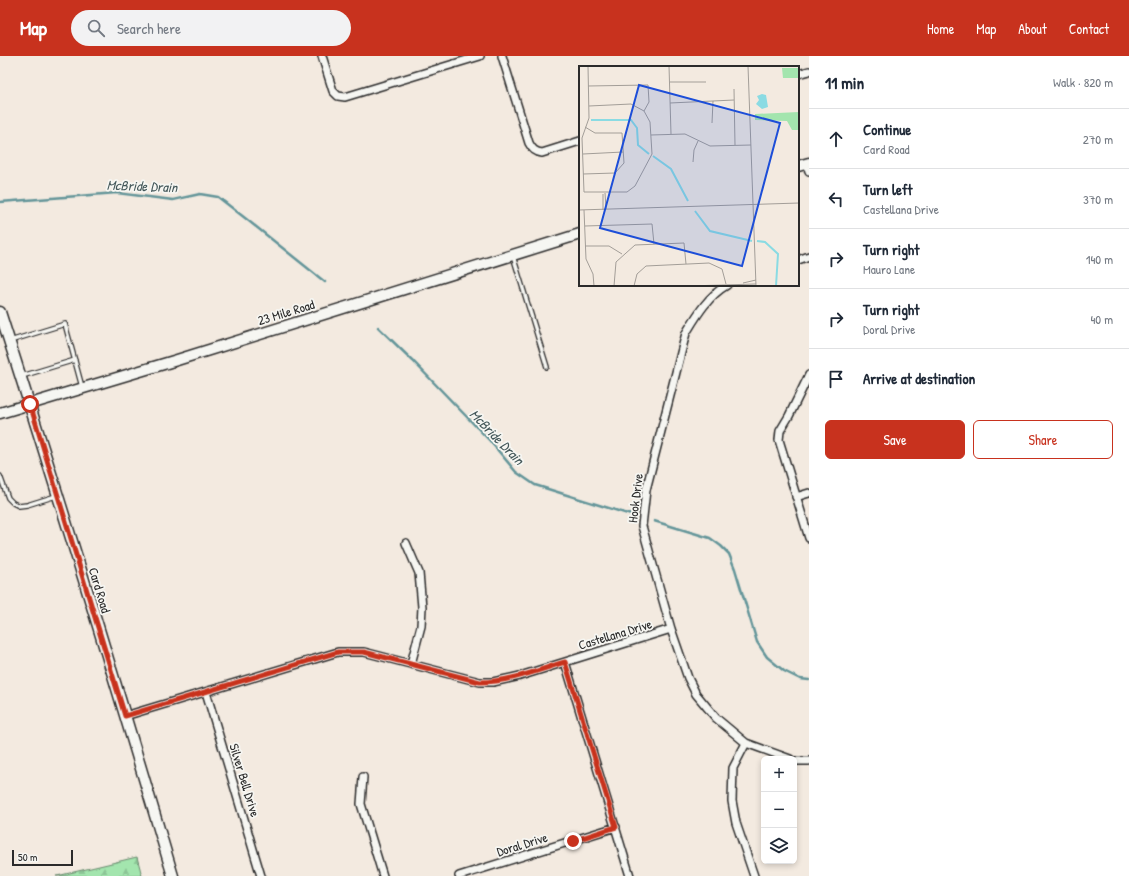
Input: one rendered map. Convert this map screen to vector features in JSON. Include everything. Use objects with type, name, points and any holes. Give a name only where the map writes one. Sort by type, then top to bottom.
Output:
[{"type":"main road","name":"23 Mile Road","points":[[0,413],[177,360],[579,234]]},
{"type":"main road","name":"Card Road","points":[[0,312],[30,404],[173,876]]},
{"type":"street","points":[[322,56],[332,87],[338,96],[345,98],[480,56]]},
{"type":"street","points":[[502,56],[529,143],[535,152],[545,152],[579,142]]},
{"type":"street","points":[[799,74],[809,71]]},
{"type":"street","points":[[799,260],[809,256]]},
{"type":"street","name":"Hook Drive","points":[[725,286],[718,290],[700,311],[686,333],[646,490],[642,526],[671,629],[688,678],[696,694],[716,718],[746,743],[782,756]]},
{"type":"street","points":[[809,375],[790,416],[780,431],[779,440],[809,538]]},
{"type":"street","points":[[796,497],[809,493]]},
{"type":"street","points":[[406,543],[419,573],[422,607],[421,626],[411,664]]},
{"type":"street","name":"Castellana Drive","points":[[125,716],[338,652],[364,652],[480,682],[492,682],[508,679],[671,629]]},
{"type":"street","points":[[565,662],[630,876]]},
{"type":"street","name":"Silver Bell Drive","points":[[206,692],[261,876]]},
{"type":"street","points":[[746,743],[733,768],[732,801],[736,823],[754,876]]},
{"type":"street","points":[[797,760],[809,761]]},
{"type":"street","points":[[363,777],[360,804],[383,876]]},
{"type":"street","name":"Doral Drive","points":[[458,876],[616,827]]},
{"type":"lane","points":[[512,255],[547,367]]},
{"type":"lane","points":[[9,341],[66,324],[82,388]]},
{"type":"lane","points":[[20,376],[75,360]]},
{"type":"lane","points":[[0,476],[8,498],[19,506],[28,505],[57,495]]},
{"type":"green space","points":[[137,857],[142,876],[57,876]]},
{"type":"waterway","name":"McBride Drain","points":[[0,202],[117,193],[173,200],[200,194],[218,197],[325,282]]},
{"type":"waterway","name":"McBride Drain","points":[[378,327],[490,441],[516,472],[535,485],[631,515]]},
{"type":"waterway","name":"McBride Drain","points":[[654,521],[710,538],[729,554],[757,642],[767,657],[784,671],[800,679],[809,680]]},
{"type":"route","points":[[30,404],[125,716],[338,652],[364,652],[480,682],[492,682],[508,679],[565,662],[616,827],[573,841]]}]
